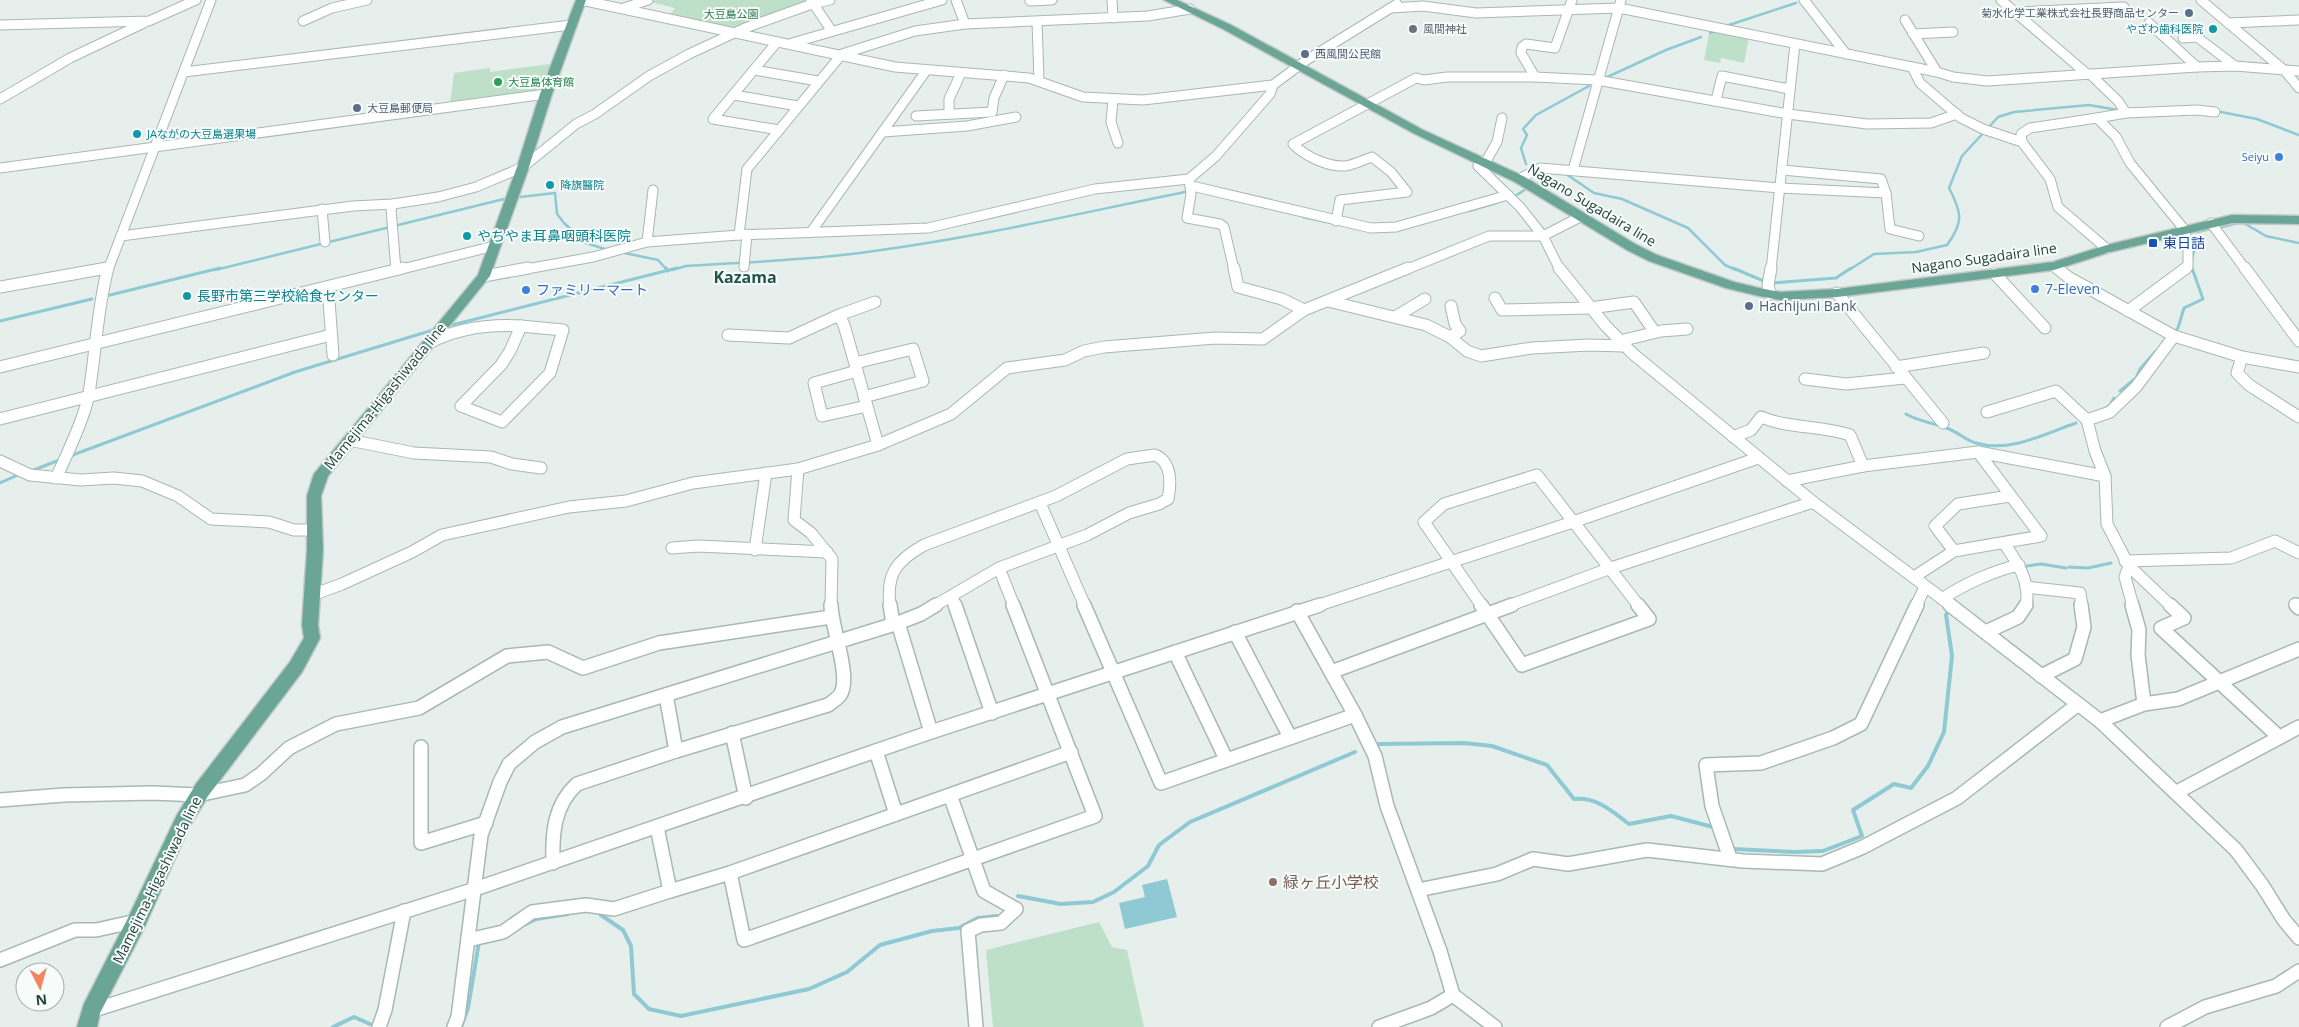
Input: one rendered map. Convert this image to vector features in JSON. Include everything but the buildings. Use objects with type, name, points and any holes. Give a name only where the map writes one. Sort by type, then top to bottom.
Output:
[{"type":"main road","name":"Mamejima-Higashiwada line","points":[[87,1027],[91,1011],[137,921],[183,821],[198,795],[296,667],[312,638],[310,626],[315,550],[313,530],[314,496],[322,474],[484,276],[523,167],[546,94],[581,0]]},
{"type":"main road","name":"Nagano Sugadaira line","points":[[1169,0],[1190,9],[1298,66],[1419,132],[1519,179],[1580,217],[1653,258],[1731,286],[1769,287],[1805,296],[1837,293],[2054,266],[2107,249],[2232,219],[2299,220]]},
{"type":"street","points":[[0,99],[70,58],[196,0]]},
{"type":"street","points":[[56,478],[67,457],[89,395],[100,298],[108,268],[211,0]]},
{"type":"street","points":[[303,21],[318,16],[332,8],[366,0]]},
{"type":"street","points":[[581,0],[778,42],[791,43],[895,67],[1039,80],[1083,97],[1142,100],[1273,85],[1298,66],[1403,0]]},
{"type":"street","points":[[621,9],[648,0]]},
{"type":"street","points":[[121,236],[322,209],[392,204],[438,197],[476,187],[523,167],[576,124],[595,114],[649,76],[689,54],[811,2],[830,0]]},
{"type":"street","points":[[791,43],[831,30],[942,0]]},
{"type":"street","points":[[956,0],[964,24]]},
{"type":"street","points":[[1032,11],[1052,0]]},
{"type":"street","points":[[1112,0],[1113,18]]},
{"type":"street","points":[[1536,77],[1521,53],[1522,47],[1526,44],[1555,48],[1572,0]]},
{"type":"street","points":[[1805,0],[1846,54]]},
{"type":"street","points":[[2001,0],[2089,74],[2118,101],[2126,114]]},
{"type":"street","points":[[2201,0],[2285,70],[2299,88]]},
{"type":"street","points":[[811,2],[831,30]]},
{"type":"street","points":[[1391,8],[1423,6],[1476,13],[1620,4],[1795,44],[1937,72],[1953,77],[1987,81],[2197,67],[2235,66],[2299,71]]},
{"type":"street","points":[[1572,170],[1620,4]]},
{"type":"street","points":[[2016,12],[2124,7]]},
{"type":"street","points":[[745,265],[743,235],[747,169],[842,54],[915,31],[1032,11],[1113,18],[1148,16],[1190,9]]},
{"type":"street","points":[[1032,11],[1039,80]]},
{"type":"street","points":[[1905,20],[1937,72]]},
{"type":"street","points":[[2228,23],[2299,20]]},
{"type":"street","points":[[0,25],[149,21]]},
{"type":"street","points":[[2149,23],[2197,67]]},
{"type":"street","points":[[184,72],[571,25]]},
{"type":"street","points":[[1913,34],[1953,32]]},
{"type":"street","points":[[2183,38],[2197,37],[2235,66]]},
{"type":"street","points":[[778,42],[713,119],[779,130]]},
{"type":"street","points":[[1769,287],[1795,44]]},
{"type":"street","points":[[1912,67],[1920,83],[1957,114],[1987,130],[2022,142]]},
{"type":"street","points":[[754,70],[818,81]]},
{"type":"street","points":[[812,232],[926,71]]},
{"type":"street","points":[[949,114],[949,99],[961,72]]},
{"type":"street","points":[[916,116],[992,112],[994,98],[1004,76]]},
{"type":"street","points":[[1716,100],[1722,76],[1789,89]]},
{"type":"street","points":[[1336,221],[1340,200],[1407,192],[1391,172],[1372,157],[1348,166],[1336,167],[1304,156],[1293,144],[1307,140],[1333,122],[1416,78],[1424,80],[1447,77],[1536,77],[1597,80],[1788,114],[1866,124],[1931,122],[1957,114]]},
{"type":"street","points":[[1273,85],[1270,94],[1191,186],[1187,218],[1220,224],[1224,228],[1238,287],[1282,299],[1304,310]]},
{"type":"street","points":[[0,168],[546,94]]},
{"type":"street","points":[[734,95],[798,106]]},
{"type":"street","points":[[1113,99],[1111,122],[1118,143]]},
{"type":"street","points":[[2107,249],[2058,207],[2050,179],[2022,142],[2021,134],[2030,128],[2126,114],[2197,110],[2215,112]]},
{"type":"street","points":[[883,132],[966,126],[1016,117]]},
{"type":"street","points":[[1502,118],[1499,140],[1491,156],[1478,166],[1510,197],[1543,236],[1556,263],[1567,280],[1622,343],[1813,502],[1986,632],[2076,705],[2087,710],[2100,721],[2236,850],[2284,920],[2299,938]]},
{"type":"street","points":[[2097,118],[2116,137],[2130,163],[2184,230],[2188,244],[2188,268],[2128,311]]},
{"type":"street","points":[[1519,179],[1540,168],[1780,188],[1886,193]]},
{"type":"street","points":[[1782,170],[1881,179],[1886,193],[1890,229],[1919,236]]},
{"type":"street","points":[[484,276],[593,257],[647,242],[743,235],[890,231],[928,228],[1095,189],[1191,186],[1371,228],[1396,227],[1510,197]]},
{"type":"street","points":[[647,242],[653,190]]},
{"type":"street","points":[[392,204],[396,270]]},
{"type":"street","points":[[322,209],[325,242]]},
{"type":"street","points":[[312,595],[342,584],[412,552],[442,535],[570,507],[626,501],[693,483],[798,470],[878,445],[951,414],[1007,368],[1038,362],[1065,360],[1084,351],[1104,347],[1215,338],[1262,339],[1272,334],[1304,310],[1489,236],[1543,236],[1580,217]]},
{"type":"street","points":[[2211,223],[2299,341]]},
{"type":"street","points":[[0,367],[494,246]]},
{"type":"street","points":[[2054,266],[2068,277],[2174,336],[2242,357],[2299,367]]},
{"type":"street","points":[[0,287],[108,268]]},
{"type":"street","points":[[1995,274],[2045,328]]},
{"type":"street","points":[[328,287],[332,355]]},
{"type":"street","points":[[1837,293],[1943,423]]},
{"type":"street","points":[[1495,298],[1502,310],[1590,308],[1634,302],[1654,331]]},
{"type":"street","points":[[1395,317],[1425,299]]},
{"type":"street","points":[[1328,301],[1426,325],[1450,337],[1467,351],[1481,356],[1532,348],[1589,345],[1616,347],[1654,331],[1674,328],[1687,329]]},
{"type":"street","points":[[728,335],[789,338],[839,315],[875,302]]},
{"type":"street","points":[[1450,337],[1460,330],[1455,324],[1451,306]]},
{"type":"street","points":[[839,315],[844,325],[878,445]]},
{"type":"street","points":[[428,344],[441,336],[495,324],[521,325],[563,330],[550,374],[502,422],[461,406],[501,365],[510,351],[521,325]]},
{"type":"street","points":[[0,419],[331,335]]},
{"type":"street","points":[[2087,420],[2110,412],[2136,387],[2174,336]]},
{"type":"street","points":[[913,349],[923,381],[866,402],[822,416],[814,383],[913,349]]},
{"type":"street","points":[[1896,367],[1984,353]]},
{"type":"street","points":[[2242,357],[2237,373],[2249,385],[2299,417]]},
{"type":"street","points":[[1805,379],[1846,384],[1905,378]]},
{"type":"street","points":[[1987,412],[2056,391],[2087,420],[2094,450],[2105,476],[2107,524],[2127,563],[2184,618],[2161,628],[2279,737]]},
{"type":"street","points":[[1733,437],[1751,430],[1761,417],[1774,424],[1838,430],[1850,435],[1863,466]]},
{"type":"street","points":[[349,440],[414,453],[478,456],[541,468]]},
{"type":"street","points":[[1787,481],[1863,466],[1909,462],[1978,452],[2105,476]]},
{"type":"street","points":[[1914,577],[1954,551],[2041,536],[1978,452]]},
{"type":"street","points":[[454,1027],[458,1017],[481,835],[500,782],[509,764],[536,742],[562,727],[835,643],[896,623],[921,614],[999,568],[1087,536],[1130,513],[1159,504],[1168,498],[1170,490],[1167,467],[1160,458],[1154,455],[1136,457],[1119,463],[1062,495],[948,535],[918,548],[892,572],[888,599],[896,623],[931,732]]},
{"type":"street","points":[[91,1011],[475,889],[746,798],[931,732],[1573,522],[1758,458]]},
{"type":"street","points":[[0,461],[8,462],[25,472],[56,478],[81,480],[114,478],[142,481],[178,496],[210,519],[269,522],[294,530],[313,530]]},
{"type":"street","points":[[553,863],[552,840],[556,818],[568,791],[577,784],[676,751],[828,705],[841,694],[845,678],[835,643],[831,617],[830,574],[832,559],[811,533],[794,520],[798,470]]},
{"type":"street","points":[[755,550],[766,473]]},
{"type":"street","points":[[1537,475],[1611,568],[1649,620],[1522,665],[1450,562],[1424,522],[1444,504],[1537,475]]},
{"type":"street","points":[[1954,551],[1935,526],[1958,504],[2010,496]]},
{"type":"street","points":[[1331,672],[1611,568],[1813,502]]},
{"type":"street","points":[[1040,503],[1161,783],[1355,715]]},
{"type":"street","points":[[2127,563],[2231,558],[2275,541],[2299,553]]},
{"type":"street","points":[[1986,632],[2020,615],[2026,606],[2026,587],[2019,565],[2004,543]]},
{"type":"street","points":[[672,548],[698,546],[827,552]]},
{"type":"street","points":[[2127,563],[2125,577],[2139,630],[2138,655],[2144,704]]},
{"type":"street","points":[[1942,599],[1961,586],[1976,582],[1999,570],[2019,565]]},
{"type":"street","points":[[730,873],[744,940],[1094,816],[999,568]]},
{"type":"street","points":[[1730,858],[1712,806],[1706,765],[1761,762],[1833,738],[1861,724],[1872,706],[1925,587]]},
{"type":"street","points":[[2026,587],[2080,593],[2084,627],[2075,660],[2041,676]]},
{"type":"street","points":[[952,596],[992,713]]},
{"type":"street","points":[[1297,611],[1355,715],[1375,756],[1387,806],[1418,890],[1453,995],[1495,1027]]},
{"type":"street","points":[[0,800],[64,795],[153,793],[198,795],[245,785],[261,774],[289,748],[304,738],[336,724],[418,708],[478,675],[507,656],[548,652],[583,668],[659,643],[831,617]]},
{"type":"street","points":[[1235,632],[1290,737]]},
{"type":"street","points":[[2100,721],[2144,704],[2178,698],[2220,683],[2299,649]]},
{"type":"street","points":[[1175,652],[1226,759]]},
{"type":"street","points":[[666,695],[676,751]]},
{"type":"street","points":[[1418,890],[1497,874],[1533,859],[1568,864],[1647,850],[1730,858],[1743,861],[1822,864],[1863,847],[1957,798],[2076,705]]},
{"type":"street","points":[[2177,792],[2299,727]]},
{"type":"street","points":[[732,734],[746,798]]},
{"type":"street","points":[[421,747],[421,843],[486,823]]},
{"type":"street","points":[[876,752],[896,814]]},
{"type":"street","points":[[468,940],[503,932],[532,912],[586,905],[614,909],[730,873],[1071,752]]},
{"type":"street","points":[[950,795],[984,891],[1016,909],[1001,923],[981,925],[968,931],[976,1027]]},
{"type":"street","points":[[657,827],[670,891]]},
{"type":"street","points":[[379,1027],[385,1010],[404,911]]},
{"type":"street","points":[[0,960],[75,930],[96,930],[137,921]]},
{"type":"street","points":[[2167,1027],[2205,1007],[2264,993],[2290,979],[2299,971]]},
{"type":"street","points":[[1379,1027],[1430,1008],[1453,995]]},
{"type":"green space","name":"大豆島公園","points":[[653,0],[807,0],[808,4],[734,30],[669,16],[675,8],[650,2]]},
{"type":"green space","points":[[1710,29],[1749,37],[1744,63],[1721,58],[1720,63],[1704,60]]},
{"type":"green space","name":"大豆島体育館","points":[[550,64],[541,91],[450,104],[454,73],[490,68],[490,72]]},
{"type":"green space","points":[[1099,922],[1112,947],[1127,950],[1144,1027],[993,1027],[986,950]]},
{"type":"water","points":[[1167,879],[1177,917],[1125,929],[1119,903],[1145,897],[1142,885]]},
{"type":"waterway","points":[[1726,26],[1796,3]]},
{"type":"waterway","points":[[1710,33],[1715,31]]},
{"type":"waterway","points":[[1605,78],[1666,50],[1701,37]]},
{"type":"waterway","points":[[1526,164],[1521,148],[1527,135],[1523,129],[1536,115],[1589,86]]},
{"type":"waterway","points":[[1849,270],[1874,254],[1916,252],[1947,245],[1959,223],[1959,211],[1949,188],[1962,156],[1998,117],[2014,112],[2089,105],[2118,110]]},
{"type":"waterway","points":[[2216,111],[2257,119],[2299,135]]},
{"type":"waterway","points":[[1539,175],[1545,171]]},
{"type":"waterway","points":[[1566,174],[1594,193],[1622,199],[1688,228],[1725,265],[1736,270]]},
{"type":"waterway","points":[[1512,198],[1526,189]]},
{"type":"waterway","points":[[672,270],[686,266],[827,257],[914,245],[1190,191]]},
{"type":"waterway","points":[[520,197],[555,193],[557,214],[564,223],[586,243],[608,250]]},
{"type":"waterway","points":[[215,270],[504,199]]},
{"type":"waterway","points":[[1469,211],[1496,203]]},
{"type":"waterway","points":[[1303,217],[1370,231]]},
{"type":"waterway","points":[[2218,228],[2242,222],[2266,236],[2299,243]]},
{"type":"waterway","points":[[2198,232],[2210,229]]},
{"type":"waterway","points":[[2192,240],[2194,251],[2192,259]]},
{"type":"waterway","points":[[620,252],[658,260],[667,270]]},
{"type":"waterway","points":[[2191,266],[2192,270]]},
{"type":"waterway","points":[[106,296],[220,268]]},
{"type":"waterway","points":[[668,270],[677,268]]},
{"type":"waterway","points":[[1733,268],[1766,282]]},
{"type":"waterway","points":[[1772,283],[1836,278],[1851,268]]},
{"type":"waterway","points":[[2173,334],[2178,328],[2184,308],[2203,299],[2192,268]]},
{"type":"waterway","points":[[452,325],[668,270]]},
{"type":"waterway","points":[[0,321],[92,299]]},
{"type":"waterway","points":[[70,456],[295,372],[433,330]]},
{"type":"waterway","points":[[2120,391],[2136,378],[2140,369],[2156,351]]},
{"type":"waterway","points":[[2103,410],[2110,405],[2114,398]]},
{"type":"waterway","points":[[1906,414],[1949,429],[1973,442],[2001,446],[2027,441],[2076,423]]},
{"type":"waterway","points":[[31,471],[62,459]]},
{"type":"waterway","points":[[0,483],[20,474]]},
{"type":"waterway","points":[[2069,567],[2088,568],[2111,563]]},
{"type":"waterway","points":[[2027,566],[2041,564],[2066,568]]},
{"type":"waterway","points":[[1733,849],[1795,852],[1823,851],[1862,836],[1853,810],[1894,784],[1911,788],[1928,766],[1944,732],[1952,656],[1946,615],[1949,610]]},
{"type":"waterway","points":[[1379,744],[1464,743],[1492,746],[1547,765],[1574,799],[1590,800],[1604,806],[1629,824],[1671,816],[1713,827]]},
{"type":"waterway","points":[[1018,896],[1061,904],[1093,902],[1114,892],[1148,866],[1159,845],[1190,822],[1355,752]]},
{"type":"waterway","points":[[524,925],[536,919],[568,914]]},
{"type":"waterway","points":[[601,915],[623,930],[631,946],[634,994],[649,1009],[681,1016],[809,989],[847,972],[880,945],[932,931],[959,928],[978,918],[997,916]]},
{"type":"waterway","points":[[461,1027],[468,1008],[479,942]]},
{"type":"waterway","points":[[333,1027],[354,1017],[370,1024]]},
{"type":"place","name":"菊水化学工業株式会社長野商品センター","points":[[2189,13]]},
{"type":"place","name":"風間神社","points":[[1413,29]]},
{"type":"place","name":"やざわ歯科医院","points":[[2213,29]]},
{"type":"place","name":"西風間公民館","points":[[1305,54]]},
{"type":"place","name":"大豆島体育館","points":[[498,82]]},
{"type":"place","name":"大豆島郵便局","points":[[357,108]]},
{"type":"place","name":"JAながの大豆島選果場","points":[[137,134]]},
{"type":"place","name":"Seiyu","points":[[2279,157]]},
{"type":"place","name":"降旗醫院","points":[[550,185]]},
{"type":"place","name":"やちやま耳鼻咽頭科医院","points":[[467,236]]},
{"type":"place","name":"東日詰","points":[[2153,243]]},
{"type":"place","name":"7-Eleven","points":[[2035,289]]},
{"type":"place","name":"ファミリーマート","points":[[526,290]]},
{"type":"place","name":"長野市第三学校給食センター","points":[[187,296]]},
{"type":"place","name":"Hachijuni Bank","points":[[1749,306]]},
{"type":"place","name":"緑ヶ丘小学校","points":[[1273,882]]},
{"type":"district","name":"Kazama","points":[[745,277]]}]
